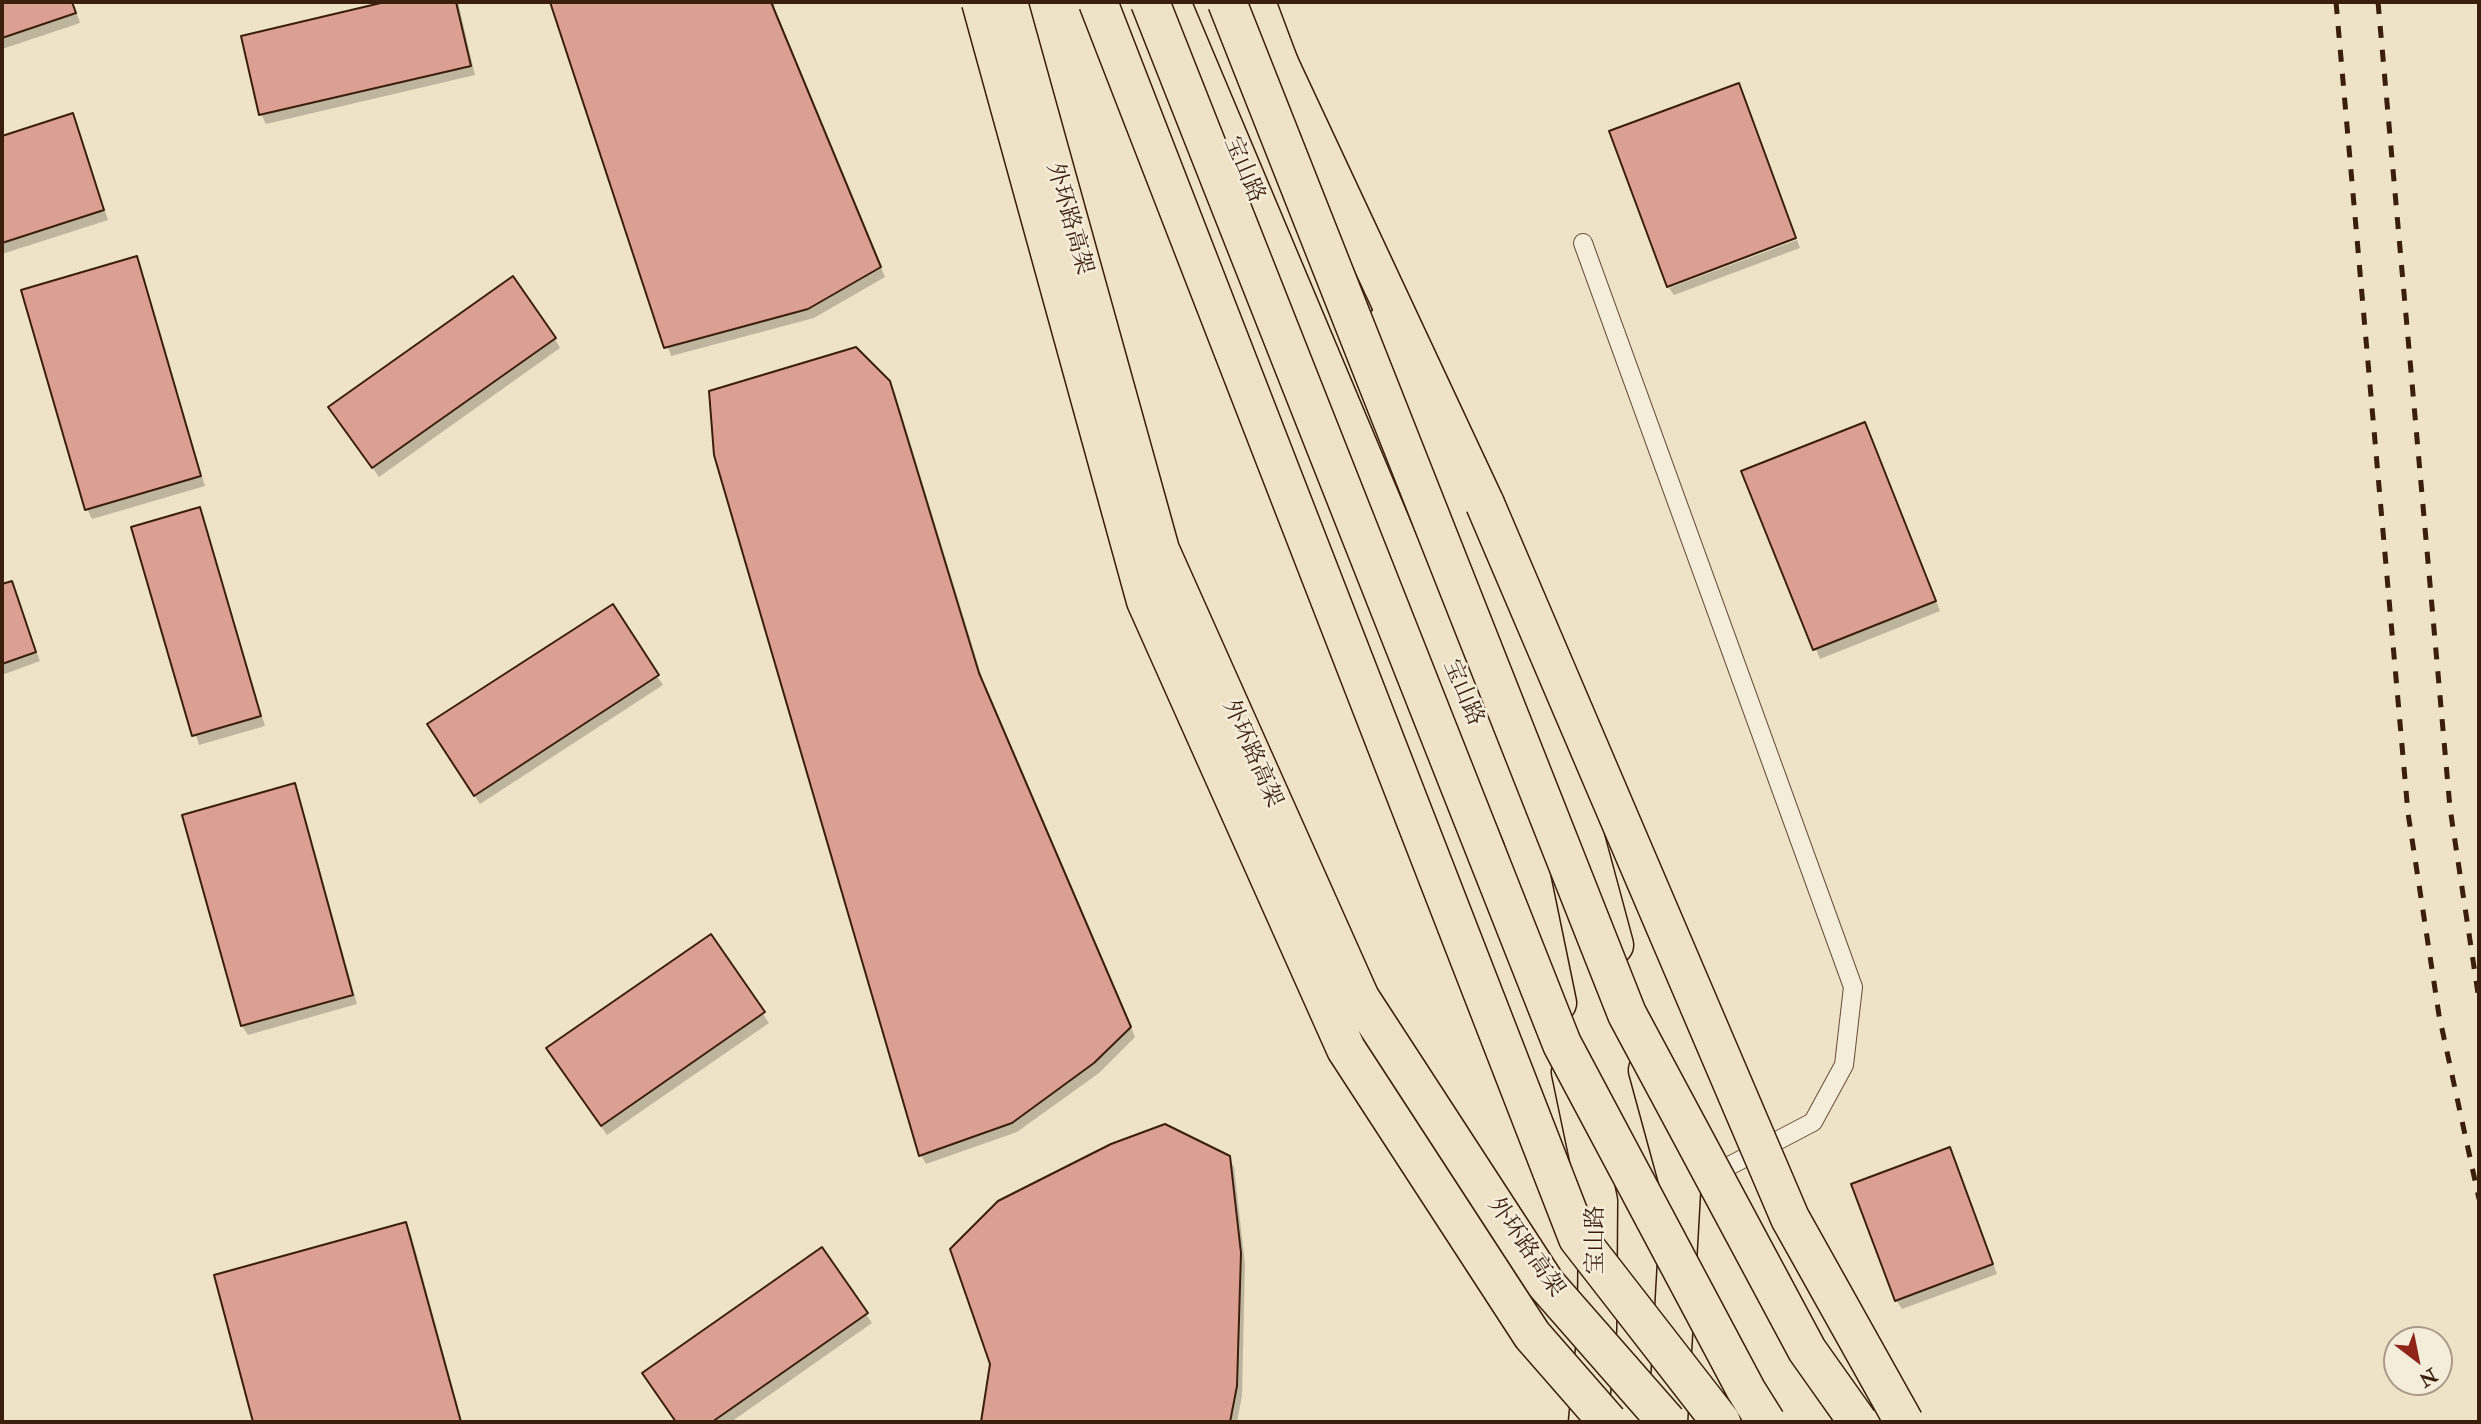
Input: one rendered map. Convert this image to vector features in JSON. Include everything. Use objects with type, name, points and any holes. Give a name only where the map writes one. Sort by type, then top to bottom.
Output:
[{"type":"main road","name":"外环路高架","points":[[981,2],[1146,601],[1346,1049],[1532,1335],[1608,1422]]},
{"type":"main road","name":"外环路高架","points":[[1008,2],[1160,550],[1360,998],[1546,1284],[1668,1422]]},
{"type":"main road","points":[[1098,2],[1577,1238],[1721,1422]]},
{"type":"main road","points":[[1150,2],[1562,1044],[1739,1377],[1766,1422]]},
{"type":"main road","name":"宝山路","points":[[1171,2],[1523,838],[1612,1200],[1588,1422]]},
{"type":"main road","points":[[1227,2],[1627,1014],[1807,1350],[1858,1422]]},
{"type":"main road","points":[[1256,2],[1576,804],[1681,1191],[1668,1422]]},
{"type":"main road","points":[[1275,55],[1485,504],[1790,1217],[1904,1422]]},
{"type":"lane","points":[[1583,243],[1853,987],[1844,1065],[1813,1122],[1681,1191],[1612,1200]]},
{"type":"building","points":[[2,2],[72,2],[76,13],[2,38]]},
{"type":"building","points":[[385,2],[456,2],[471,66],[259,115],[241,36]]},
{"type":"building","points":[[550,2],[771,2],[881,267],[808,309],[664,348]]},
{"type":"building","points":[[1739,83],[1796,238],[1667,287],[1609,131]]},
{"type":"building","points":[[73,113],[104,210],[2,243],[2,136]]},
{"type":"building","points":[[137,256],[201,476],[85,510],[21,290]]},
{"type":"building","points":[[513,276],[556,338],[372,468],[328,407]]},
{"type":"building","points":[[856,347],[890,381],[979,673],[1131,1027],[1094,1063],[1012,1123],[919,1156],[714,455],[709,391]]},
{"type":"building","points":[[1865,422],[1936,601],[1813,650],[1741,471]]},
{"type":"building","points":[[200,507],[261,716],[192,736],[131,527]]},
{"type":"building","points":[[12,581],[36,652],[2,664],[2,584]]},
{"type":"building","points":[[613,604],[659,675],[474,796],[427,724]]},
{"type":"building","points":[[295,783],[353,995],[241,1026],[182,815]]},
{"type":"building","points":[[711,934],[765,1012],[601,1126],[546,1048]]},
{"type":"building","points":[[1165,1124],[1230,1156],[1241,1253],[1237,1386],[1230,1422],[981,1422],[990,1364],[950,1249],[998,1201],[1111,1144]]},
{"type":"building","points":[[1950,1147],[1993,1264],[1895,1301],[1851,1184]]},
{"type":"building","points":[[406,1222],[461,1422],[253,1422],[214,1275]]},
{"type":"building","points":[[822,1247],[868,1313],[712,1422],[676,1422],[642,1373]]},
{"type":"railway","points":[[2336,2],[2408,813],[2439,1015],[2479,1199]]},
{"type":"railway","points":[[2378,2],[2450,808],[2479,1000]]}]
